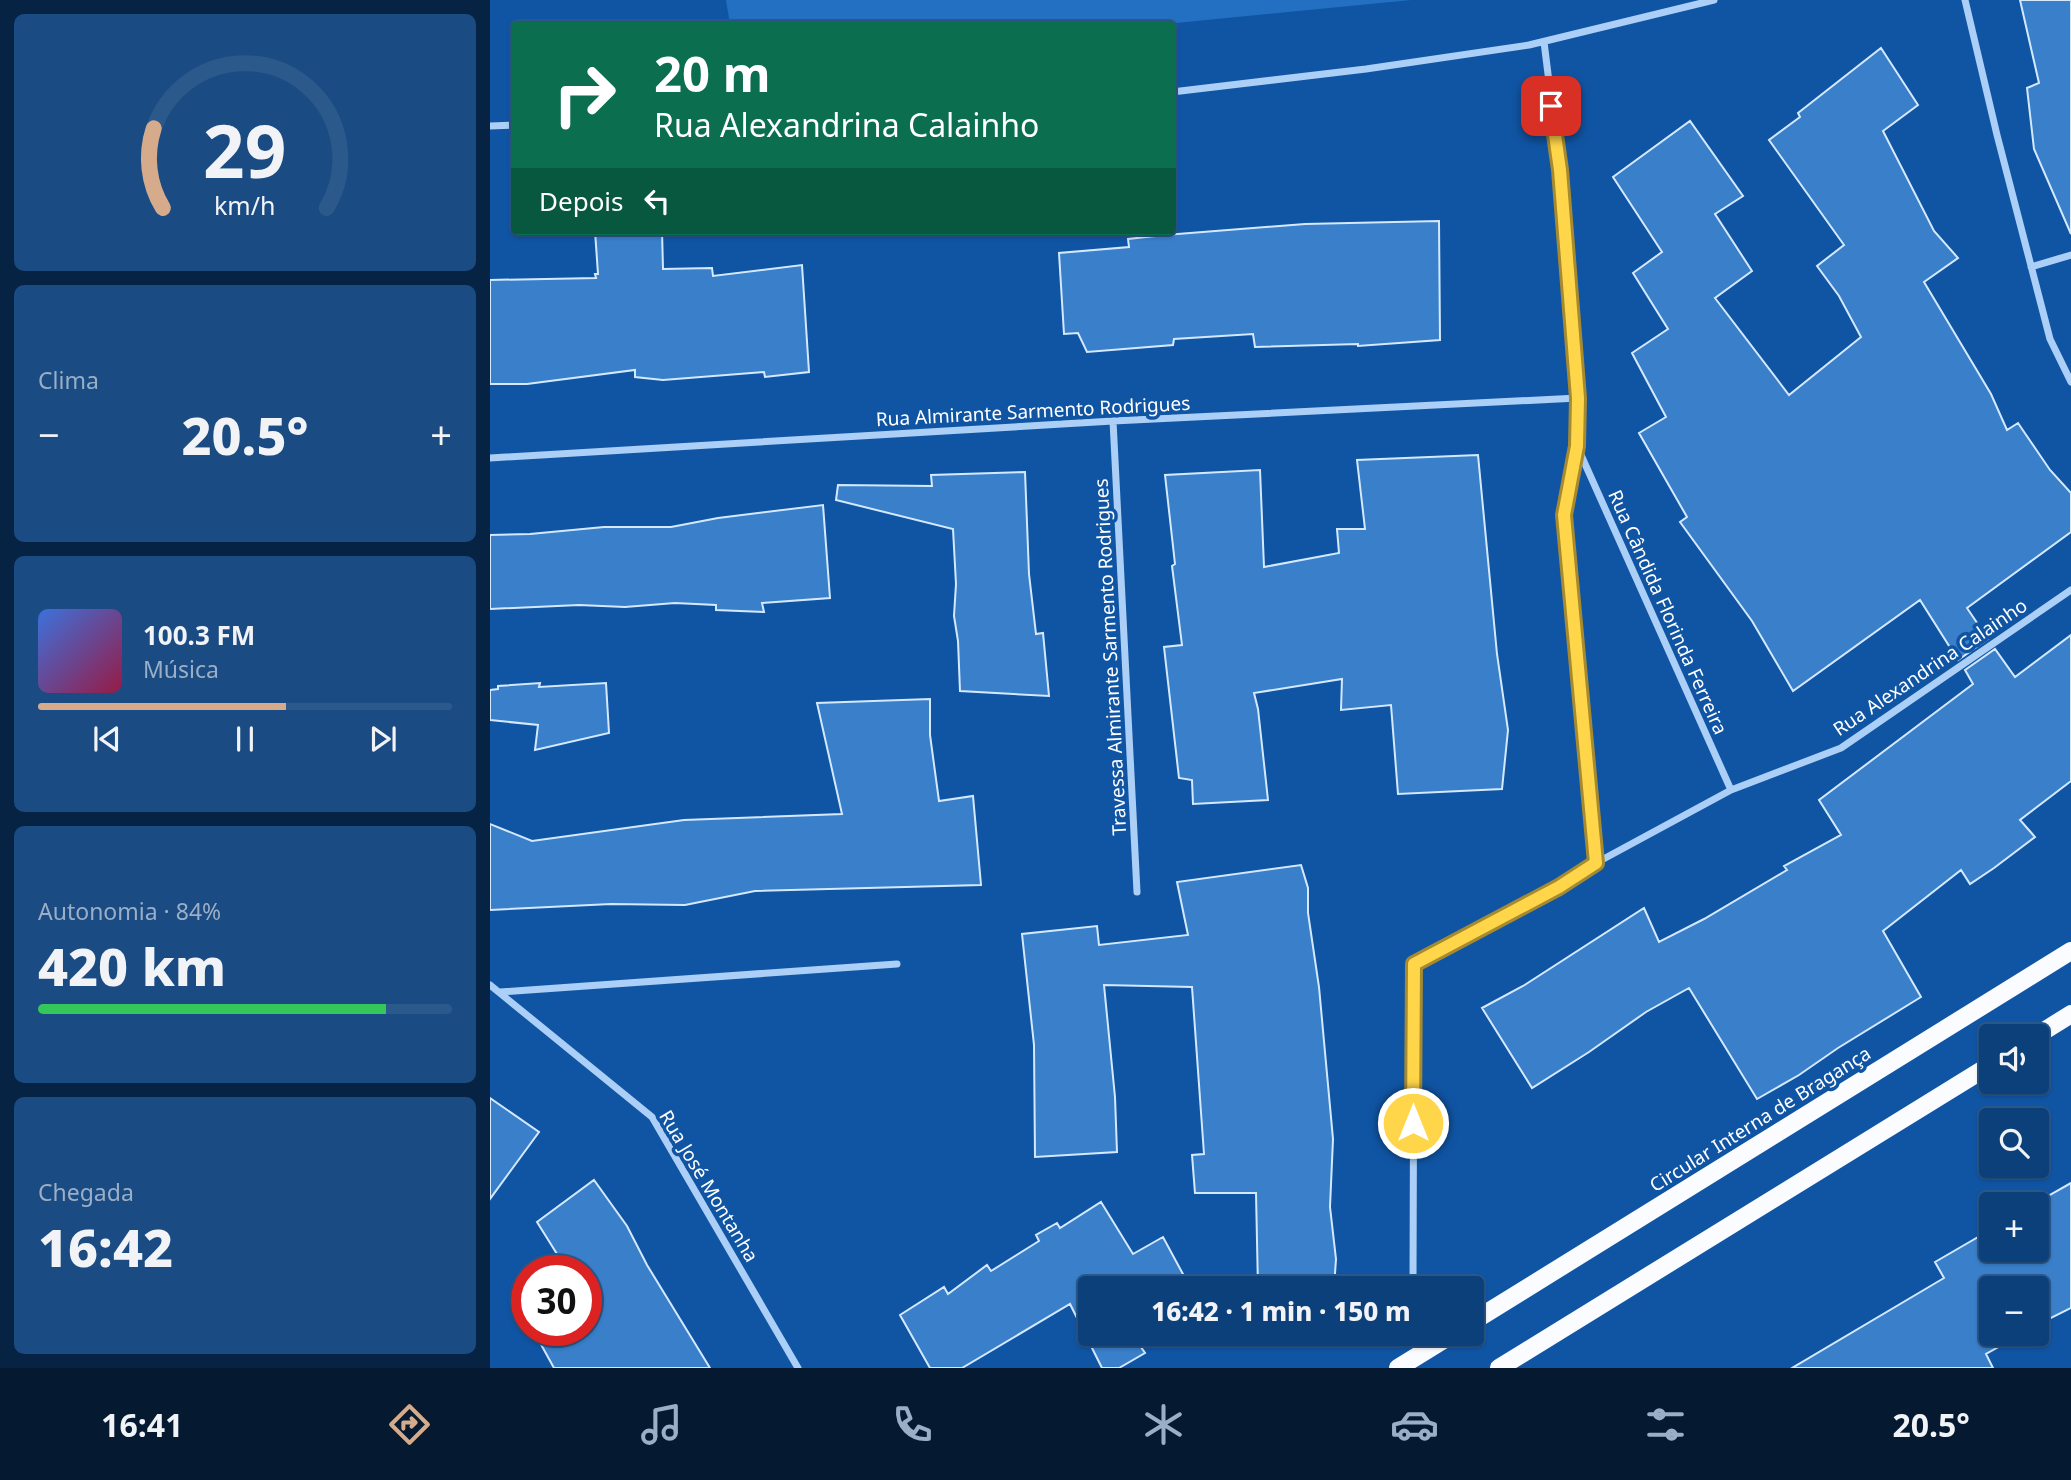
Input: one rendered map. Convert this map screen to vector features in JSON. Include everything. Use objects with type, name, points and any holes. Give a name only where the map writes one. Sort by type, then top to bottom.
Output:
[{"type":"main road","name":"Circular Interna de Bragança","points":[[1484,1315],[2071,951]]},
{"type":"main road","points":[[2049,1028],[2071,1014]]},
{"type":"main road","points":[[1499,1368],[1979,1072]]},
{"type":"main road","points":[[1398,1368],[1434,1346]]},
{"type":"street","points":[[1176,92],[1366,69],[1544,42],[1714,0]]},
{"type":"street","points":[[1965,0],[2050,339],[2071,382]]},
{"type":"street","name":"Rua Cândida Florinda Ferreira","points":[[1544,42],[1560,170],[1578,398],[1577,446],[1564,515],[1596,863]]},
{"type":"street","points":[[490,126],[511,125]]},
{"type":"street","points":[[2031,267],[2071,255]]},
{"type":"street","name":"Rua Almirante Sarmento Rodrigues","points":[[490,458],[1113,421],[1578,398]]},
{"type":"street","name":"Travessa Almirante Sarmento Rodrigues","points":[[1113,421],[1138,892]]},
{"type":"street","name":"Rua Cândida Florinda Ferreira","points":[[1577,446],[1731,790]]},
{"type":"street","name":"Rua Alexandrina Calainho","points":[[1413,1276],[1414,964],[1559,887],[1596,863],[1731,790],[1841,748],[2071,590]]},
{"type":"street","points":[[500,992],[897,964]]},
{"type":"street","name":"Rua José Montanha","points":[[490,985],[652,1117],[798,1368]]},
{"type":"shaded area","points":[[726,0],[1411,0],[1176,23],[730,21]]},
{"type":"building","points":[[2020,0],[2071,0],[2071,234],[2034,149],[2027,88],[2039,83]]},
{"type":"building","points":[[1881,48],[1918,105],[1883,131],[1934,231],[1958,258],[1924,282],[1991,394],[2007,430],[2018,423],[2050,470],[2071,493],[2071,532],[1967,608],[1988,639],[1958,660],[1920,600],[1793,691],[1752,621],[1680,522],[1687,517],[1639,433],[1666,417],[1632,353],[1668,329],[1633,273],[1662,252],[1613,177],[1690,121],[1743,196],[1715,214],[1752,271],[1715,298],[1789,395],[1861,337],[1839,296],[1817,266],[1844,245],[1769,140],[1800,117],[1798,113]]},
{"type":"building","points":[[1439,221],[1440,340],[1358,346],[1255,347],[1253,334],[1174,339],[1173,345],[1087,352],[1078,333],[1064,334],[1059,253],[1129,247],[1128,239],[1305,224]]},
{"type":"building","points":[[595,235],[662,235],[663,269],[712,268],[713,276],[802,265],[809,372],[765,377],[764,372],[663,380],[635,377],[635,370],[527,384],[490,384],[490,280],[596,278],[595,274],[598,274]]},
{"type":"building","points":[[1478,455],[1497,654],[1508,730],[1502,789],[1398,794],[1391,705],[1341,710],[1342,679],[1254,693],[1268,800],[1193,804],[1192,780],[1179,778],[1164,647],[1182,645],[1165,475],[1260,470],[1264,567],[1339,553],[1337,529],[1365,529],[1357,460]]},
{"type":"building","points":[[1025,472],[1029,574],[1036,634],[1043,633],[1049,696],[960,691],[954,616],[956,584],[953,529],[836,500],[838,485],[932,486],[931,475]]},
{"type":"building","points":[[823,505],[830,598],[762,603],[764,612],[716,610],[716,605],[675,603],[625,607],[579,605],[490,609],[490,535],[604,527],[671,527],[718,518]]},
{"type":"building","points":[[2071,635],[2071,781],[2020,820],[2035,837],[1970,884],[1961,870],[1883,931],[1921,997],[1757,1099],[1689,988],[1646,1012],[1532,1088],[1482,1008],[1523,986],[1644,908],[1659,942],[1787,870],[1784,866],[1841,835],[1819,800],[1973,684],[1965,670],[1995,649],[2015,677]]},
{"type":"building","points":[[540,683],[539,687],[606,683],[609,733],[535,750],[538,725],[490,720],[490,690],[498,689],[498,686]]},
{"type":"building","points":[[930,699],[930,735],[939,801],[973,796],[981,885],[755,891],[685,905],[611,904],[490,910],[490,824],[532,841],[684,820],[842,814],[817,703]]},
{"type":"building","points":[[1301,865],[1308,888],[1308,913],[1319,987],[1333,1139],[1330,1207],[1336,1259],[1335,1276],[1258,1276],[1256,1193],[1195,1193],[1192,1155],[1204,1154],[1192,987],[1104,985],[1115,1097],[1117,1152],[1035,1157],[1034,1045],[1022,934],[1097,926],[1099,945],[1188,935],[1177,882]]},
{"type":"building","points":[[490,1098],[539,1132],[490,1199]]},
{"type":"building","points":[[594,1180],[627,1226],[647,1265],[710,1368],[554,1368],[542,1346],[602,1346],[602,1255],[558,1255],[537,1222]]},
{"type":"building","points":[[2071,1183],[2071,1308],[2049,1319],[2049,1276],[1979,1276],[1979,1346],[2000,1346],[1986,1354],[1993,1368],[1792,1368],[1944,1278],[1935,1262],[1979,1237],[1979,1262],[2049,1262],[2049,1195]]},
{"type":"building","points":[[1101,1202],[1133,1254],[1163,1237],[1184,1276],[1078,1276],[1078,1320],[1070,1304],[962,1368],[930,1368],[900,1315],[944,1287],[948,1294],[987,1265],[991,1271],[1039,1241],[1036,1235],[1057,1223],[1060,1228]]},
{"type":"building","points":[[1091,1346],[1140,1346],[1145,1353],[1119,1368],[1102,1368]]},
{"type":"route","points":[[1413,1123],[1414,964],[1559,887],[1596,863],[1564,515],[1577,446],[1578,398],[1560,170],[1551,106]]}]
